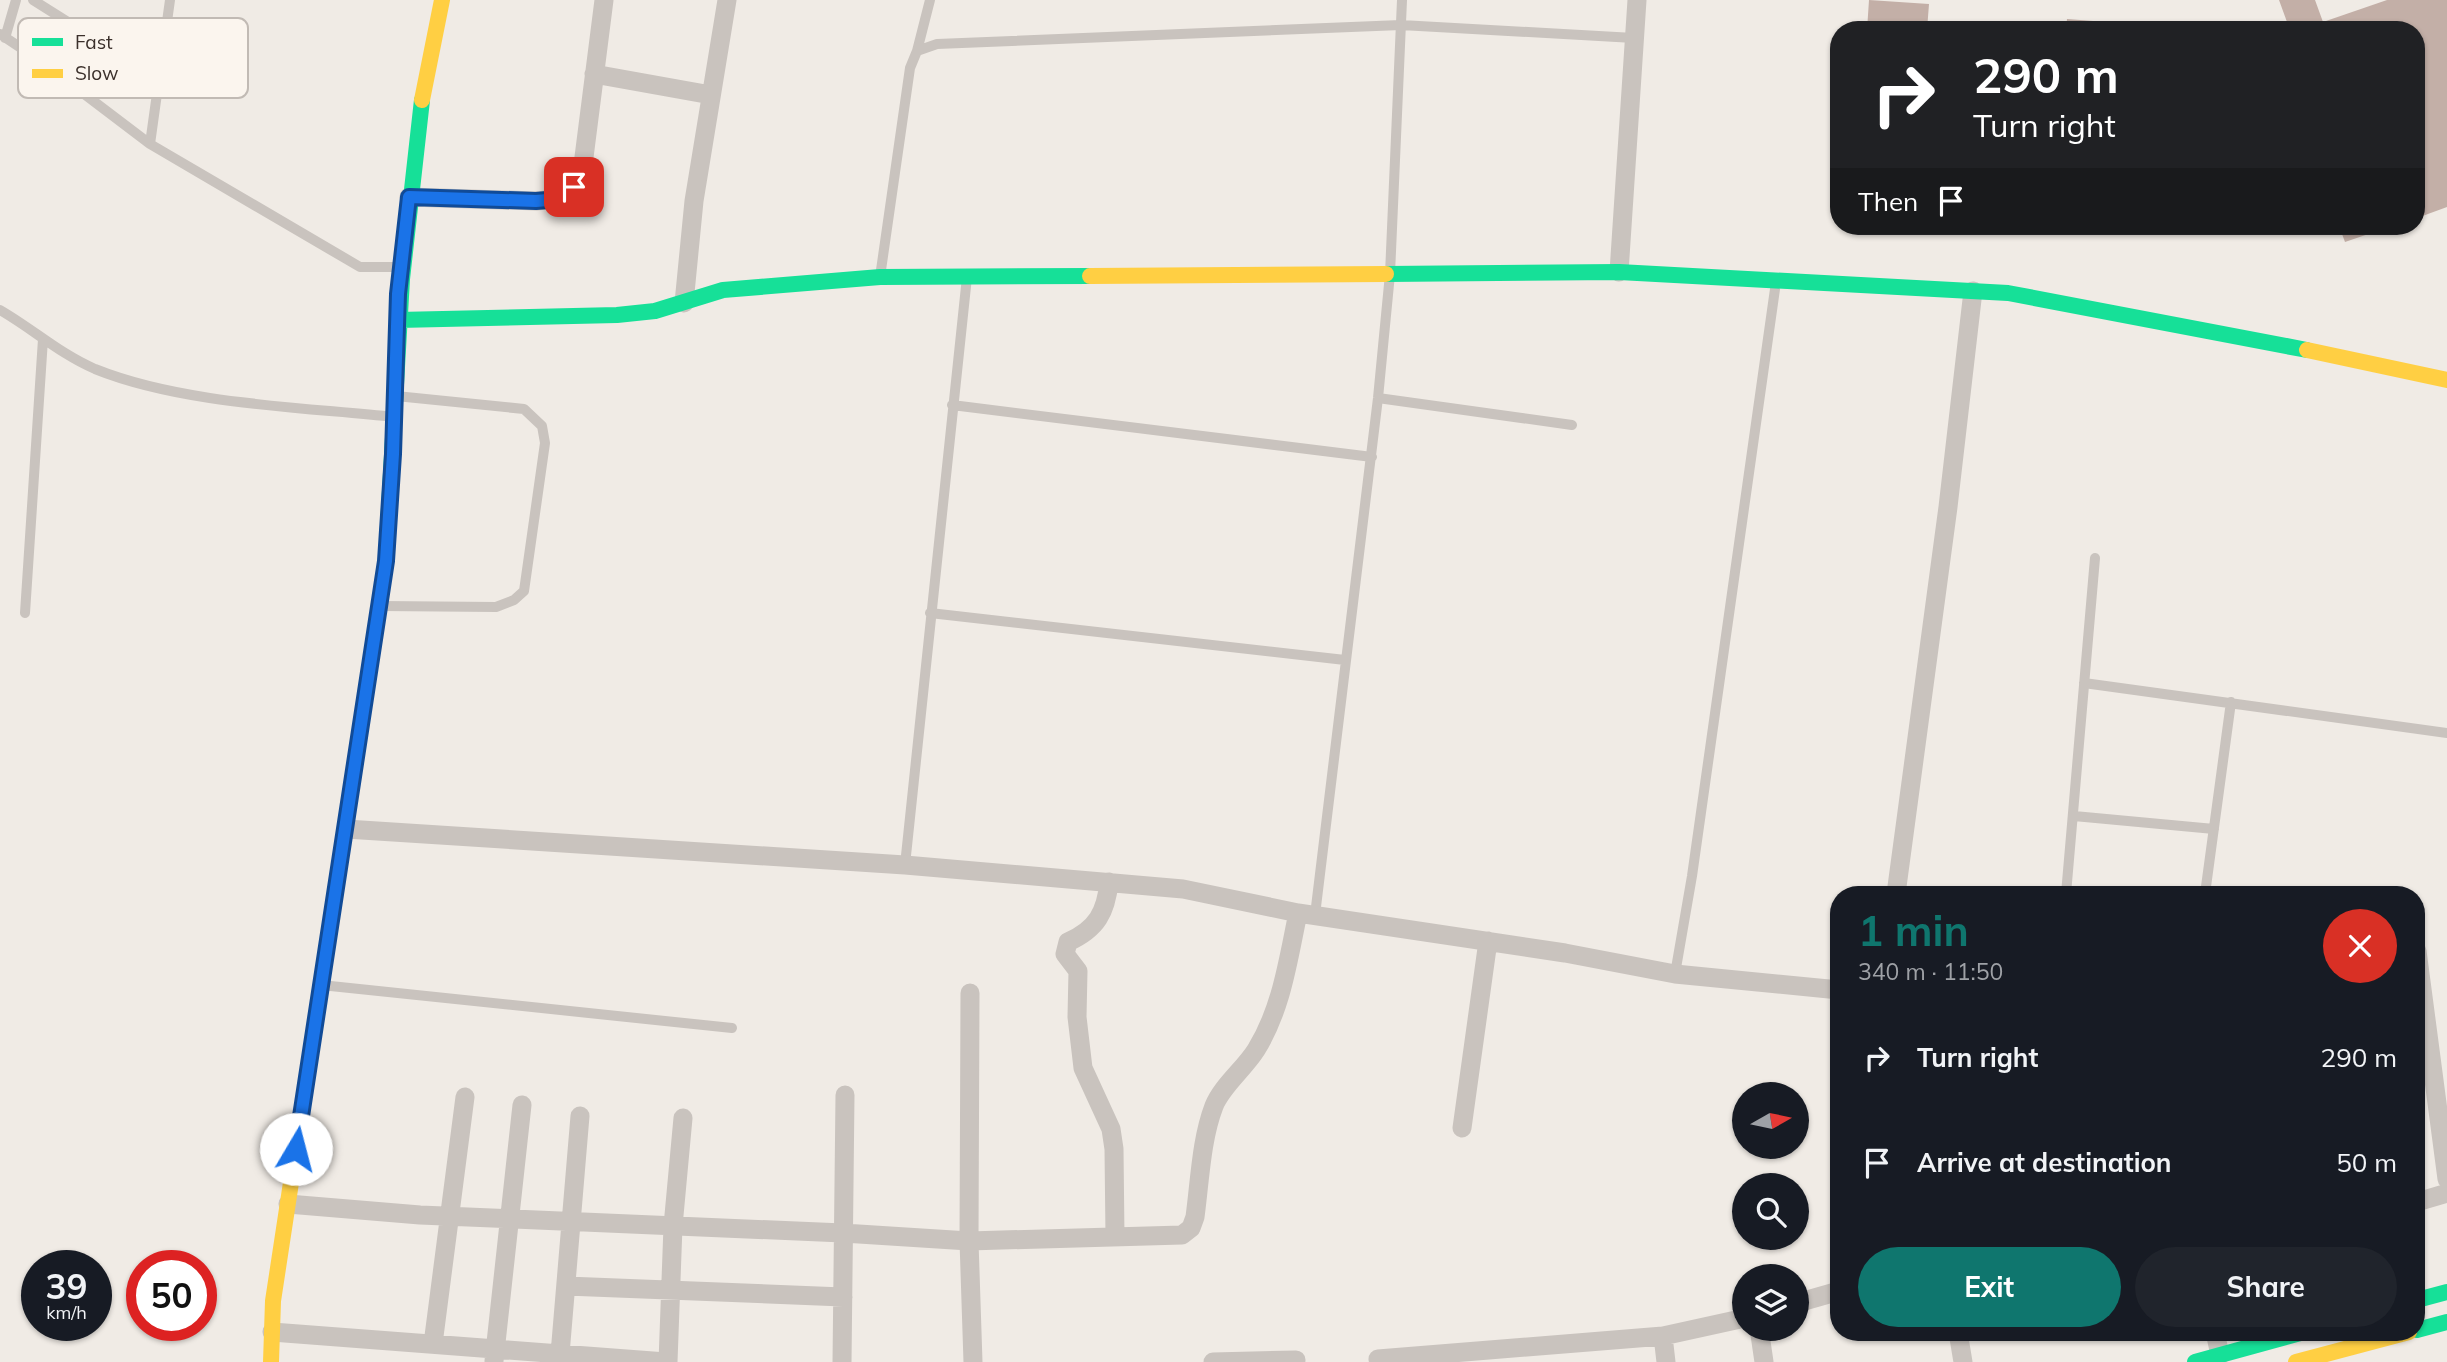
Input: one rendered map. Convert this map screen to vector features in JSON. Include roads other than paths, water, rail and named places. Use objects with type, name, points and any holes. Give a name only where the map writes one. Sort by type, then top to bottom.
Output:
[{"type":"street","points":[[271,1362],[272,1332],[288,1204],[386,561],[401,267],[409,197],[442,0]]},
{"type":"street","points":[[409,197],[559,199],[574,187],[583,165],[604,0]]},
{"type":"street","points":[[684,303],[694,201],[727,0]]},
{"type":"street","points":[[1619,272],[1637,0]]},
{"type":"street","points":[[594,74],[711,95]]},
{"type":"street","points":[[398,320],[617,315],[684,303],[723,290],[880,277],[1619,272],[2008,293],[2216,331],[2447,380]]},
{"type":"street","points":[[1897,886],[1973,291]]},
{"type":"street","points":[[346,829],[905,865],[1183,889],[1306,914],[1488,941],[1675,974],[1830,989]]},
{"type":"street","points":[[1109,882],[1106,906],[1100,919],[1089,930],[1068,942],[1065,954],[1078,971],[1077,1017],[1083,1068],[1112,1139],[1115,1237]]},
{"type":"street","points":[[288,1204],[450,1216],[969,1241],[1163,1238],[1182,1235],[1191,1228],[1207,1128],[1215,1102],[1254,1053],[1267,1030],[1280,1000],[1306,914]]},
{"type":"street","points":[[1462,1128],[1488,941]]},
{"type":"street","points":[[970,993],[969,1241],[973,1362]]},
{"type":"street","points":[[2425,1012],[2447,1179]]},
{"type":"street","points":[[842,1362],[845,1095]]},
{"type":"street","points":[[433,1344],[465,1097]]},
{"type":"street","points":[[494,1355],[522,1105]]},
{"type":"street","points":[[560,1354],[580,1116]]},
{"type":"street","points":[[272,1332],[433,1344],[494,1355],[560,1354],[667,1362],[673,1226],[683,1118]]},
{"type":"street","points":[[2425,1200],[2447,1193]]},
{"type":"street","points":[[566,1286],[843,1297]]},
{"type":"street","points":[[2425,1298],[2447,1292]]},
{"type":"street","points":[[1809,1300],[1830,1294]]},
{"type":"street","points":[[1378,1359],[1465,1357],[1664,1336],[1732,1321]]},
{"type":"street","points":[[2425,1328],[2447,1321]]},
{"type":"street","points":[[1664,1336],[1666,1362]]},
{"type":"street","points":[[1761,1341],[1764,1362]]},
{"type":"street","points":[[1960,1341],[1963,1362]]},
{"type":"street","points":[[2217,1341],[2220,1355]]},
{"type":"street","points":[[2195,1362],[2271,1341]]},
{"type":"street","points":[[2296,1362],[2375,1341]]},
{"type":"street","points":[[1213,1362],[1296,1360]]},
{"type":"lane","points":[[16,0],[2,36],[18,48]]},
{"type":"lane","points":[[33,0],[62,18]]},
{"type":"lane","points":[[168,18],[170,0]]},
{"type":"lane","points":[[880,277],[910,68],[918,51],[930,0]]},
{"type":"lane","points":[[1306,914],[1345,660],[1372,457],[1390,274],[1402,0]]},
{"type":"lane","points":[[918,51],[937,44],[1401,25],[1634,38]]},
{"type":"lane","points":[[86,98],[150,145],[360,267],[401,267]]},
{"type":"lane","points":[[150,145],[157,98]]},
{"type":"lane","points":[[905,865],[967,277]]},
{"type":"lane","points":[[1675,974],[1692,876],[1777,280]]},
{"type":"lane","points":[[0,310],[93,368],[149,386],[275,405],[395,417]]},
{"type":"lane","points":[[25,613],[43,339]]},
{"type":"lane","points":[[378,606],[496,607],[514,600],[524,591],[545,443],[542,426],[524,409],[396,396]]},
{"type":"lane","points":[[1378,398],[1572,425]]},
{"type":"lane","points":[[952,405],[1372,457]]},
{"type":"lane","points":[[2067,886],[2095,558]]},
{"type":"lane","points":[[930,613],[1345,660]]},
{"type":"lane","points":[[2084,684],[2447,733]]},
{"type":"lane","points":[[2206,886],[2231,702]]},
{"type":"lane","points":[[2074,816],[2214,829]]},
{"type":"lane","points":[[321,985],[732,1028]]}]
